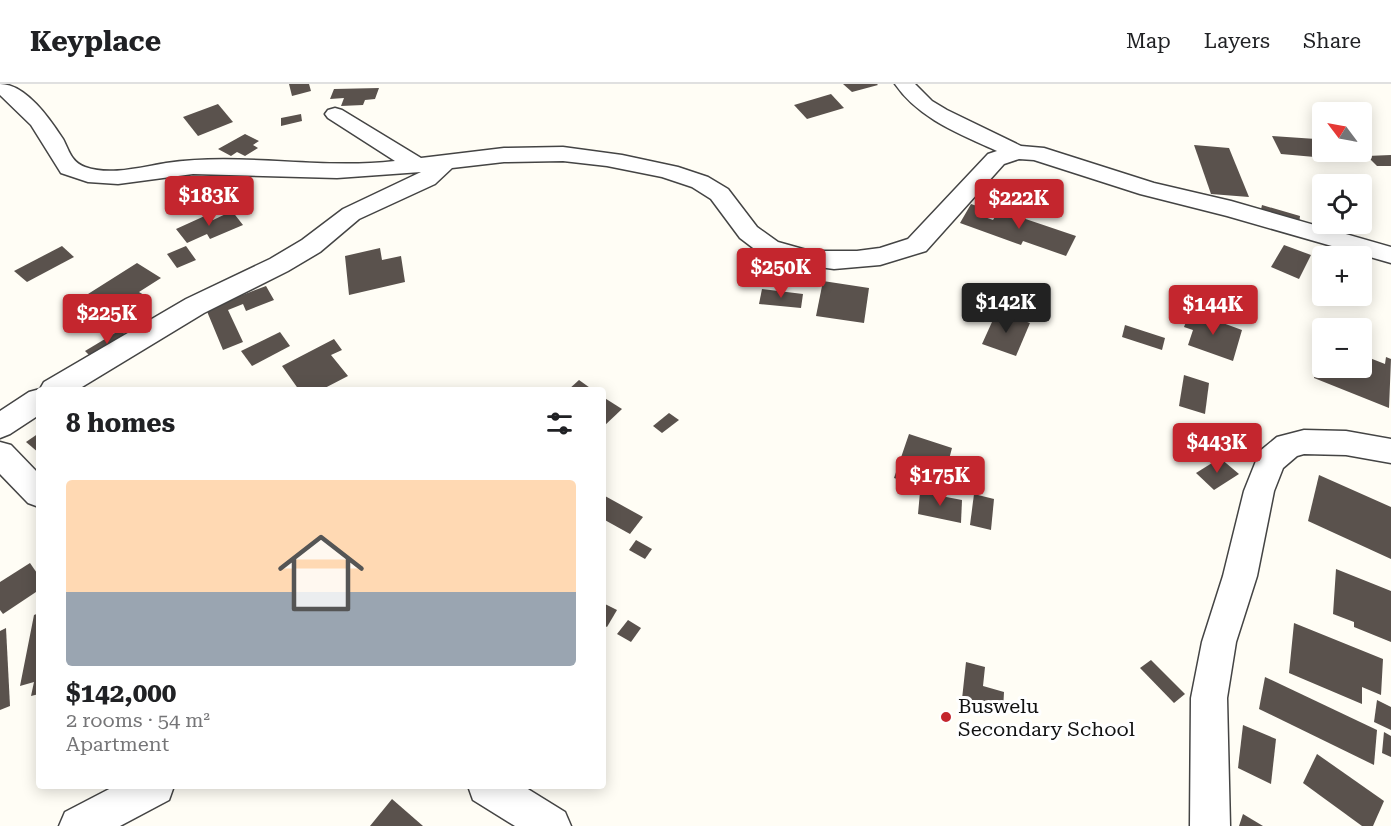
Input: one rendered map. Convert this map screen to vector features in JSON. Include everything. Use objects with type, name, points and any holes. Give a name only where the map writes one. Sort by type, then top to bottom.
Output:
[{"type":"street","points":[[905,84],[918,100],[940,114],[1017,152],[1056,158],[1148,189],[1263,218],[1391,255]]},
{"type":"street","points":[[0,86],[21,101],[50,135],[62,161],[71,170],[84,174],[125,175],[225,165],[319,171],[418,166],[494,156],[556,153],[667,172],[712,189],[723,197],[751,235],[765,248],[809,259],[840,260],[903,252],[917,244],[996,159],[1017,152]]},
{"type":"street","points":[[335,114],[418,166]]},
{"type":"street","points":[[59,387],[195,306],[287,260],[310,246],[351,214],[427,179],[444,163]]},
{"type":"street","points":[[0,426],[36,402]]},
{"type":"street","points":[[1210,826],[1211,687],[1219,642],[1240,576],[1259,491],[1271,460],[1288,446],[1304,442],[1346,443],[1391,451]]},
{"type":"street","points":[[0,454],[36,491]]},
{"type":"street","points":[[79,826],[148,789]]},
{"type":"street","points":[[492,789],[551,826]]},
{"type":"building","points":[[289,84],[309,84],[311,91],[292,96]]},
{"type":"building","points":[[843,84],[877,84],[878,85],[852,92]]},
{"type":"building","points":[[379,88],[375,99],[365,100],[363,105],[341,106],[344,98],[330,99],[334,89]]},
{"type":"building","points":[[831,94],[844,108],[807,119],[794,105]]},
{"type":"building","points":[[218,104],[233,122],[198,136],[183,117]]},
{"type":"building","points":[[301,114],[302,121],[281,126],[281,118]]},
{"type":"building","points":[[245,134],[259,141],[253,145],[258,148],[245,156],[237,152],[231,156],[218,149]]},
{"type":"building","points":[[1272,136],[1312,139],[1312,157],[1281,154]]},
{"type":"building","points":[[1194,145],[1229,148],[1249,197],[1211,194]]},
{"type":"building","points":[[1391,155],[1391,166],[1377,166],[1372,161],[1372,156]]},
{"type":"building","points":[[971,204],[986,209],[982,216],[993,220],[999,210],[1076,236],[1066,256],[1023,241],[1021,245],[960,223]]},
{"type":"building","points":[[1262,205],[1300,216],[1299,225],[1260,214]]},
{"type":"building","points":[[232,211],[243,225],[210,239],[207,234],[187,243],[176,229],[209,214],[213,220]]},
{"type":"building","points":[[1284,245],[1311,255],[1299,279],[1271,267]]},
{"type":"building","points":[[62,246],[74,257],[27,282],[14,271]]},
{"type":"building","points":[[186,246],[196,260],[177,268],[167,254]]},
{"type":"building","points":[[380,248],[382,260],[401,256],[405,282],[349,295],[345,256]]},
{"type":"building","points":[[137,263],[161,278],[139,292],[144,295],[122,309],[115,305],[109,309],[88,294]]},
{"type":"building","points":[[823,281],[869,288],[864,323],[816,316]]},
{"type":"building","points":[[266,286],[274,300],[246,311],[243,304],[228,310],[243,342],[223,350],[206,309]]},
{"type":"building","points":[[762,289],[803,294],[801,308],[759,304]]},
{"type":"building","points":[[997,311],[1030,323],[1016,356],[982,344]]},
{"type":"building","points":[[1190,311],[1242,330],[1233,361],[1188,345],[1193,330],[1184,327]]},
{"type":"building","points":[[1125,325],[1165,338],[1162,350],[1122,337]]},
{"type":"building","points":[[120,330],[130,339],[95,361],[85,351]]},
{"type":"building","points":[[280,332],[290,346],[252,366],[241,351]]},
{"type":"building","points":[[334,339],[342,350],[331,355],[348,376],[327,387],[297,387],[282,366]]},
{"type":"building","points":[[1386,357],[1391,359],[1389,408],[1314,378],[1372,378],[1372,359],[1385,364]]},
{"type":"building","points":[[1184,375],[1209,383],[1205,414],[1179,406]]},
{"type":"building","points":[[579,380],[589,387],[571,387]]},
{"type":"building","points":[[606,399],[622,409],[606,424]]},
{"type":"building","points":[[669,413],[679,420],[662,433],[653,426]]},
{"type":"building","points":[[909,434],[952,448],[947,467],[935,463],[927,489],[894,478]]},
{"type":"building","points":[[36,435],[36,450],[26,442]]},
{"type":"building","points":[[1220,458],[1239,474],[1214,490],[1196,473]]},
{"type":"building","points":[[1319,475],[1391,507],[1391,559],[1308,521]]},
{"type":"building","points":[[920,492],[962,500],[961,523],[918,514]]},
{"type":"building","points":[[974,494],[994,499],[991,530],[970,525]]},
{"type":"building","points":[[606,497],[643,517],[630,534],[606,521]]},
{"type":"building","points":[[636,540],[652,549],[645,559],[629,550]]},
{"type":"building","points":[[30,563],[36,572],[36,592],[3,614],[0,610],[0,582]]},
{"type":"building","points":[[1336,569],[1391,591],[1391,642],[1354,627],[1354,622],[1333,614]]},
{"type":"building","points":[[606,604],[617,610],[606,626]]},
{"type":"building","points":[[36,614],[36,695],[31,696],[34,682],[20,686]]},
{"type":"building","points":[[628,620],[641,628],[631,642],[617,634]]},
{"type":"building","points":[[1294,623],[1383,659],[1381,695],[1362,687],[1362,704],[1289,673]]},
{"type":"building","points":[[6,628],[10,706],[0,710],[0,631]]},
{"type":"building","points":[[1151,660],[1185,694],[1174,703],[1140,668]]},
{"type":"building","points":[[966,662],[985,667],[983,686],[1004,692],[1003,711],[962,699]]},
{"type":"building","points":[[1265,677],[1377,730],[1374,765],[1259,709]]},
{"type":"building","points":[[1377,700],[1391,707],[1391,730],[1374,722]]},
{"type":"building","points":[[1243,725],[1276,739],[1271,784],[1238,768]]},
{"type":"building","points":[[1384,732],[1391,736],[1391,757],[1382,753]]},
{"type":"building","points":[[1317,754],[1384,801],[1373,826],[1362,826],[1303,783]]},
{"type":"building","points":[[392,799],[423,826],[370,826]]},
{"type":"building","points":[[1243,814],[1263,826],[1239,826]]},
{"type":"place","name":"Buswelu Secondary School","points":[[946,717]]}]
